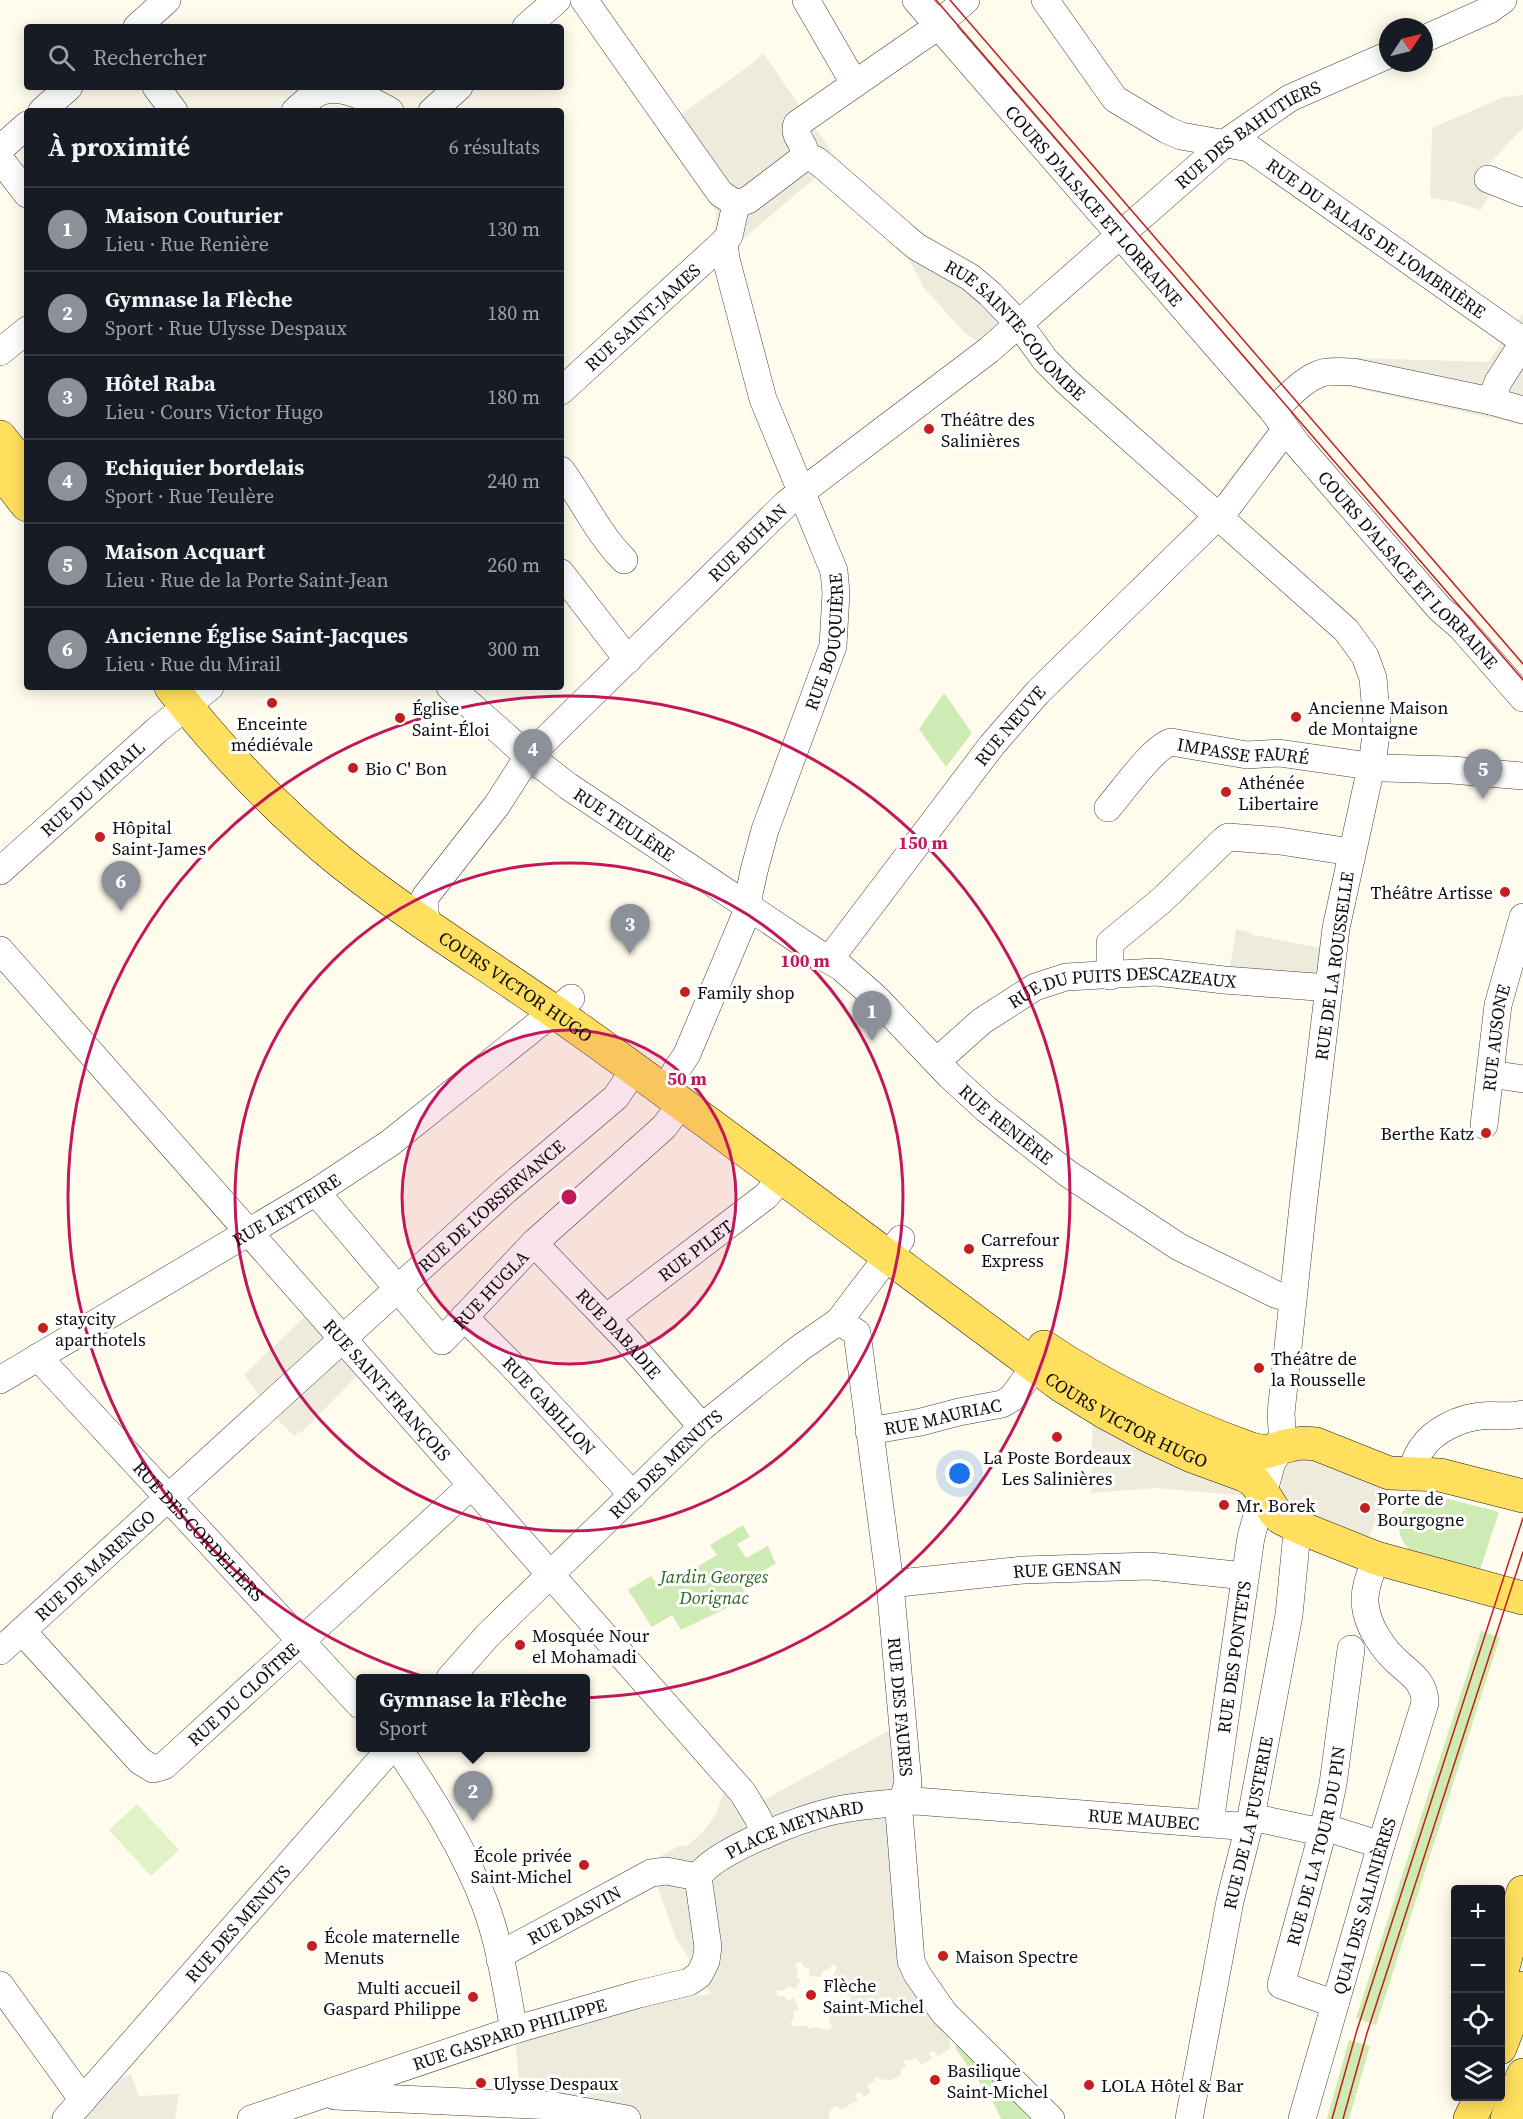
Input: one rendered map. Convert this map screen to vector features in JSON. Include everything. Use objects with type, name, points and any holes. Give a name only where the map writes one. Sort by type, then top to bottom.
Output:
[{"type":"main road","points":[[0,437],[24,467]]},
{"type":"main road","points":[[0,471],[24,501]]},
{"type":"main road","name":"COURS VICTOR HUGO","points":[[194,692],[303,801],[353,844],[563,1005],[634,1070],[782,1177],[1072,1366],[1162,1413],[1251,1449],[1265,1452],[1283,1446],[1316,1444],[1389,1473],[1440,1475],[1523,1496]]},
{"type":"main road","name":"COURS VICTOR HUGO","points":[[194,692],[249,776],[340,862],[431,929],[675,1072],[1062,1386],[1106,1413],[1192,1456],[1244,1475],[1252,1480],[1281,1518],[1301,1528],[1377,1558],[1523,1598]]},
{"type":"main road","points":[[1505,1960],[1523,1893]]},
{"type":"main road","points":[[1500,2047],[1523,1988]]},
{"type":"main road","points":[[1507,2119],[1523,2075]]},
{"type":"main road","points":[[1456,2119],[1460,2101]]},
{"type":"main road","points":[[1470,2119],[1478,2101]]},
{"type":"street","points":[[139,24],[167,0]]},
{"type":"street","points":[[529,24],[557,0]]},
{"type":"street","points":[[584,0],[720,193],[736,204]]},
{"type":"street","points":[[806,0],[854,84]]},
{"type":"street","name":"COURS D'ALSACE ET LORRAINE","points":[[916,0],[1440,609],[1461,627],[1523,698]]},
{"type":"street","points":[[736,204],[748,200],[806,156],[806,150],[796,135],[797,124],[937,25],[966,0]]},
{"type":"street","name":"RUE DU PALAIS DE L'OMBRIÈRE","points":[[1045,0],[1115,99],[1167,130],[1182,136],[1250,148],[1523,342]]},
{"type":"street","points":[[1433,35],[1489,10],[1503,0]]},
{"type":"street","name":"RUE DES BAHUTIERS","points":[[1120,235],[1226,143],[1290,98],[1379,59]]},
{"type":"street","points":[[45,108],[66,90]]},
{"type":"street","points":[[158,90],[172,108]]},
{"type":"street","points":[[299,108],[315,94],[331,90]]},
{"type":"street","points":[[339,90],[364,97],[384,108]]},
{"type":"street","points":[[435,108],[456,90]]},
{"type":"street","points":[[0,149],[24,128]]},
{"type":"street","name":"RUE SAINTE-COLOMBE","points":[[806,156],[816,160],[827,169],[917,247],[970,277],[990,294],[1018,324],[1046,361],[1067,382],[1217,516]]},
{"type":"street","points":[[0,159],[24,190]]},
{"type":"street","points":[[1488,179],[1523,193]]},
{"type":"street","points":[[724,242],[729,236],[736,204]]},
{"type":"street","name":"RUE BUHAN","points":[[424,897],[497,805],[530,757],[801,492],[989,350],[1120,235]]},
{"type":"street","name":"RUE SAINT-JAMES","points":[[564,388],[724,242]]},
{"type":"street","name":"RUE BOUQUIÈRE","points":[[675,1072],[687,1054],[750,907],[749,894],[765,830],[833,646],[836,593],[834,571],[763,399],[726,259],[724,242]]},
{"type":"street","points":[[0,352],[24,332]]},
{"type":"street","points":[[1491,401],[1498,382],[1523,342]]},
{"type":"street","points":[[1279,420],[1303,384],[1320,373],[1335,372],[1353,372],[1491,401],[1523,410]]},
{"type":"street","name":"RUE NEUVE","points":[[829,960],[999,737],[1038,692],[1229,505],[1279,420]]},
{"type":"street","points":[[564,474],[611,547],[624,560]]},
{"type":"street","name":"RUE DE LA ROUSSELLE","points":[[1217,516],[1346,630],[1359,646],[1373,678],[1377,725],[1371,767],[1336,928],[1281,1413],[1283,1446]]},
{"type":"street","points":[[564,577],[628,660]]},
{"type":"street","name":"RUE TEULÈRE","points":[[453,690],[530,757],[568,786],[750,907]]},
{"type":"street","name":"RUE DU MIRAIL","points":[[0,871],[153,733],[194,692]]},
{"type":"street","name":"IMPASSE FAURÉ","points":[[1108,808],[1163,745],[1171,742],[1247,755],[1279,753],[1371,767]]},
{"type":"street","points":[[1371,767],[1523,776]]},
{"type":"street","points":[[1110,975],[1110,943],[1162,900],[1224,830],[1228,837],[1280,841],[1351,852]]},
{"type":"street","points":[[424,897],[425,914],[431,929]]},
{"type":"street","name":"RUE RENIÈRE","points":[[750,907],[841,967],[876,998],[986,1109],[1067,1173],[1179,1247],[1277,1295],[1293,1297]]},
{"type":"street","name":"RUE AUSONE","points":[[1484,1125],[1498,1005],[1523,917]]},
{"type":"street","name":"RUE SAINT-FRANÇOIS","points":[[0,950],[743,1793],[765,1835]]},
{"type":"street","name":"RUE DU PUITS DESCAZEAUX","points":[[937,1061],[982,1021],[1035,987],[1066,977],[1156,972],[1329,988]]},
{"type":"street","name":"RUE LEYTEIRE","points":[[0,1380],[316,1192],[390,1143],[563,1005]]},
{"type":"street","name":"RUE DE L'OBSERVANCE","points":[[343,1340],[505,1191],[616,1097],[634,1070]]},
{"type":"street","points":[[1490,1074],[1523,1079]]},
{"type":"street","name":"RUE HUGLA","points":[[316,1192],[442,1341],[534,1243],[664,1127],[681,1104]]},
{"type":"street","name":"RUE PILET","points":[[606,1318],[766,1196],[782,1177]]},
{"type":"street","name":"RUE DABADIE","points":[[534,1243],[606,1318],[702,1426]]},
{"type":"street","name":"RUE DES MENUTS","points":[[454,1674],[488,1635],[633,1496],[702,1426],[800,1348],[839,1321],[894,1248]]},
{"type":"street","name":"RUE GABILLON","points":[[464,1317],[511,1364],[633,1496]]},
{"type":"street","name":"RUE DES FAURES","points":[[839,1321],[857,1333],[890,1584],[908,1784],[899,1812],[911,1961],[917,1974],[944,2013],[1051,2119]]},
{"type":"street","name":"RUE DE MARENGO","points":[[0,1651],[343,1340]]},
{"type":"street","name":"RUE DES CORDELIERS","points":[[38,1357],[356,1702]]},
{"type":"street","name":"RUE MAURIAC","points":[[869,1431],[1002,1404],[1012,1398],[1035,1366]]},
{"type":"street","points":[[1410,1474],[1426,1442],[1446,1427],[1481,1416],[1523,1414]]},
{"type":"street","name":"RUE DES PONTETS","points":[[1210,1823],[1254,1520],[1272,1462],[1283,1446]]},
{"type":"street","name":"RUE DU CLOÎTRE","points":[[22,1631],[140,1761],[153,1769],[164,1766],[472,1485]]},
{"type":"street","name":"RUE DE LA FUSTERIE","points":[[1189,2119],[1230,1900],[1250,1822],[1289,1616],[1296,1544],[1301,1528]]},
{"type":"street","points":[[1361,1639],[1368,1581],[1377,1558]]},
{"type":"street","name":"RUE GENSAN","points":[[890,1584],[1023,1570],[1149,1566],[1245,1576]]},
{"type":"street","name":"QUAI DES SALINIÈRES","points":[[1302,2119],[1381,1845],[1425,1703],[1425,1692],[1419,1682],[1386,1650],[1361,1639]]},
{"type":"street","name":"RUE DE LA TOUR DU PIN","points":[[1335,2004],[1281,1985],[1334,1784],[1361,1639]]},
{"type":"street","name":"RUE DES MENUTS","points":[[75,2109],[387,1752]]},
{"type":"street","points":[[401,1752],[421,1782],[474,1876],[486,1907],[500,1959],[514,2030]]},
{"type":"street","name":"RUE MAUBEC","points":[[901,1803],[915,1801],[1238,1826],[1261,1820],[1311,1830],[1324,1827],[1381,1845]]},
{"type":"street","name":"PLACE MEYNARD","points":[[698,1877],[704,1868],[721,1857],[765,1835],[832,1811],[901,1803]]},
{"type":"street","name":"RUE DASVIN","points":[[500,1959],[507,1951],[651,1873],[666,1871],[698,1877]]},
{"type":"street","name":"RUE GASPARD PHILIPPE","points":[[251,2119],[514,2030],[689,1982],[699,1975],[706,1961],[708,1947],[698,1877]]},
{"type":"street","points":[[0,1984],[75,2109]]},
{"type":"street","name":"RUE GASPARD PHILIPPE","points":[[319,2095],[555,2106],[627,2119]]},
{"type":"green space","points":[[944,693],[972,733],[946,767],[919,729]]},
{"type":"green space","points":[[1426,1495],[1499,1512],[1480,1570],[1411,1551],[1404,1543],[1400,1535],[1400,1518],[1409,1504]]},
{"type":"green space","name":"Jardin Georges Dorignac","points":[[743,1525],[750,1537],[737,1544],[746,1558],[768,1546],[776,1564],[740,1582],[747,1598],[681,1630],[672,1615],[652,1627],[628,1590],[651,1576],[660,1589],[717,1555],[710,1545]]},
{"type":"green space","points":[[1481,1631],[1500,1637],[1376,2025],[1356,2018]]},
{"type":"green space","points":[[137,1804],[179,1850],[151,1876],[109,1830]]},
{"type":"green space","points":[[1349,2040],[1370,2046],[1349,2119],[1327,2119]]},
{"type":"green space","points":[[956,2042],[1034,2119],[1001,2119],[990,2096],[992,2089],[986,2087],[985,2090],[975,2076],[980,2074],[978,2069],[971,2071],[956,2049]]},
{"type":"shaded area","points":[[763,53],[838,161],[736,245],[715,233],[716,212],[656,128],[683,113],[753,63]]},
{"type":"shaded area","points":[[1523,95],[1523,128],[1486,167],[1491,192],[1481,210],[1455,202],[1430,198],[1432,128],[1504,97]]},
{"type":"shaded area","points":[[917,247],[1009,313],[977,344],[977,341],[964,332],[924,288],[907,256]]},
{"type":"shaded area","points":[[1523,313],[1523,425],[1340,385],[1328,357],[1488,362]]},
{"type":"shaded area","points":[[1236,929],[1252,933],[1252,938],[1254,935],[1320,948],[1318,979],[1229,973]]},
{"type":"shaded area","points":[[306,1315],[358,1375],[302,1432],[294,1436],[275,1417],[244,1375]]},
{"type":"shaded area","points":[[1093,1415],[1241,1482],[1248,1496],[1156,1488],[1091,1493]]},
{"type":"shaded area","points":[[1302,1453],[1392,1482],[1365,1546],[1277,1501],[1281,1466]]},
{"type":"shaded area","points":[[890,1730],[896,1785],[891,1804],[938,2019],[950,2041],[950,2049],[938,2056],[934,2051],[929,2053],[932,2059],[921,2065],[916,2058],[904,2061],[906,2067],[901,2070],[901,2075],[890,2081],[880,2080],[878,2076],[874,2078],[875,2081],[867,2085],[871,2093],[863,2097],[860,2092],[855,2094],[858,2100],[842,2109],[835,2106],[829,2112],[829,2119],[522,2119],[515,2035],[644,2002],[711,1994],[676,1938],[657,1886],[646,1864],[677,1847],[688,1845],[704,1831],[717,1812],[725,1789],[766,1799]],"holes":[[[801,1961],[804,1967],[810,1970],[809,1976],[821,1977],[822,1971],[828,1970],[833,1964],[837,1968],[833,1975],[834,1979],[828,1982],[833,1994],[840,1991],[842,1995],[851,1996],[850,2002],[841,2002],[838,2006],[832,2002],[826,2011],[831,2015],[829,2021],[832,2027],[827,2030],[816,2027],[809,2029],[807,2026],[795,2027],[790,2024],[794,2018],[793,2012],[799,2009],[794,1998],[788,2001],[785,1997],[777,1995],[777,1990],[785,1990],[789,1986],[795,1989],[801,1980],[796,1976],[798,1970],[795,1964]]]},
{"type":"shaded area","points":[[131,2074],[139,2096],[179,2094],[175,2119],[48,2119],[68,2096]]},
{"type":"tram line","points":[[936,0],[1523,680]]},
{"type":"tram line","points":[[950,0],[1523,664]]},
{"type":"tram line","points":[[1332,2119],[1357,2030],[1523,1518]]},
{"type":"tram line","points":[[1343,2119],[1367,2033],[1523,1552]]},
{"type":"place","name":"Théâtre des Salinières","points":[[929,429]]},
{"type":"place","name":"Enceinte médiévale","points":[[272,703]]},
{"type":"place","name":"Ancienne Maison de Montaigne","points":[[1296,717]]},
{"type":"place","name":"Église Saint-Éloi","points":[[400,718]]},
{"type":"place","name":"Bio C' Bon","points":[[353,768]]},
{"type":"place","name":"Echiquier bordelais","points":[[533,779]]},
{"type":"place","name":"Athénée Libertaire","points":[[1226,792]]},
{"type":"place","name":"Maison Acquart","points":[[1483,799]]},
{"type":"place","name":"Hôpital Saint-James","points":[[100,837]]},
{"type":"place","name":"Théâtre Artisse","points":[[1505,892]]},
{"type":"place","name":"Ancienne Église Saint-Jacques","points":[[121,911]]},
{"type":"place","name":"Hôtel Raba","points":[[630,954]]},
{"type":"place","name":"Family shop","points":[[685,992]]},
{"type":"place","name":"Maison Couturier","points":[[872,1041]]},
{"type":"place","name":"Berthe Katz","points":[[1486,1133]]},
{"type":"place","name":"Carrefour Express","points":[[969,1249]]},
{"type":"place","name":"staycity aparthotels","points":[[43,1328]]},
{"type":"place","name":"Théâtre de la Rousselle","points":[[1259,1368]]},
{"type":"place","name":"La Poste Bordeaux Les Salinières","points":[[1057,1437]]},
{"type":"place","name":"Mr. Borek","points":[[1224,1505]]},
{"type":"place","name":"Porte de Bourgogne","points":[[1365,1508]]},
{"type":"place","name":"Mosquée Nour el Mohamadi","points":[[520,1645]]},
{"type":"place","name":"Gymnase la Flèche","points":[[473,1821]]},
{"type":"place","name":"École privée Saint-Michel","points":[[584,1865]]},
{"type":"place","name":"École maternelle Menuts","points":[[312,1946]]},
{"type":"place","name":"Maison Spectre","points":[[943,1956]]},
{"type":"place","name":"Flèche Saint-Michel","points":[[811,1995]]},
{"type":"place","name":"Multi accueil Gaspard Philippe","points":[[473,1997]]},
{"type":"place","name":"Basilique Saint-Michel","points":[[935,2080]]},
{"type":"place","name":"Ulysse Despaux","points":[[481,2083]]},
{"type":"place","name":"LOLA Hôtel & Bar","points":[[1089,2085]]}]
